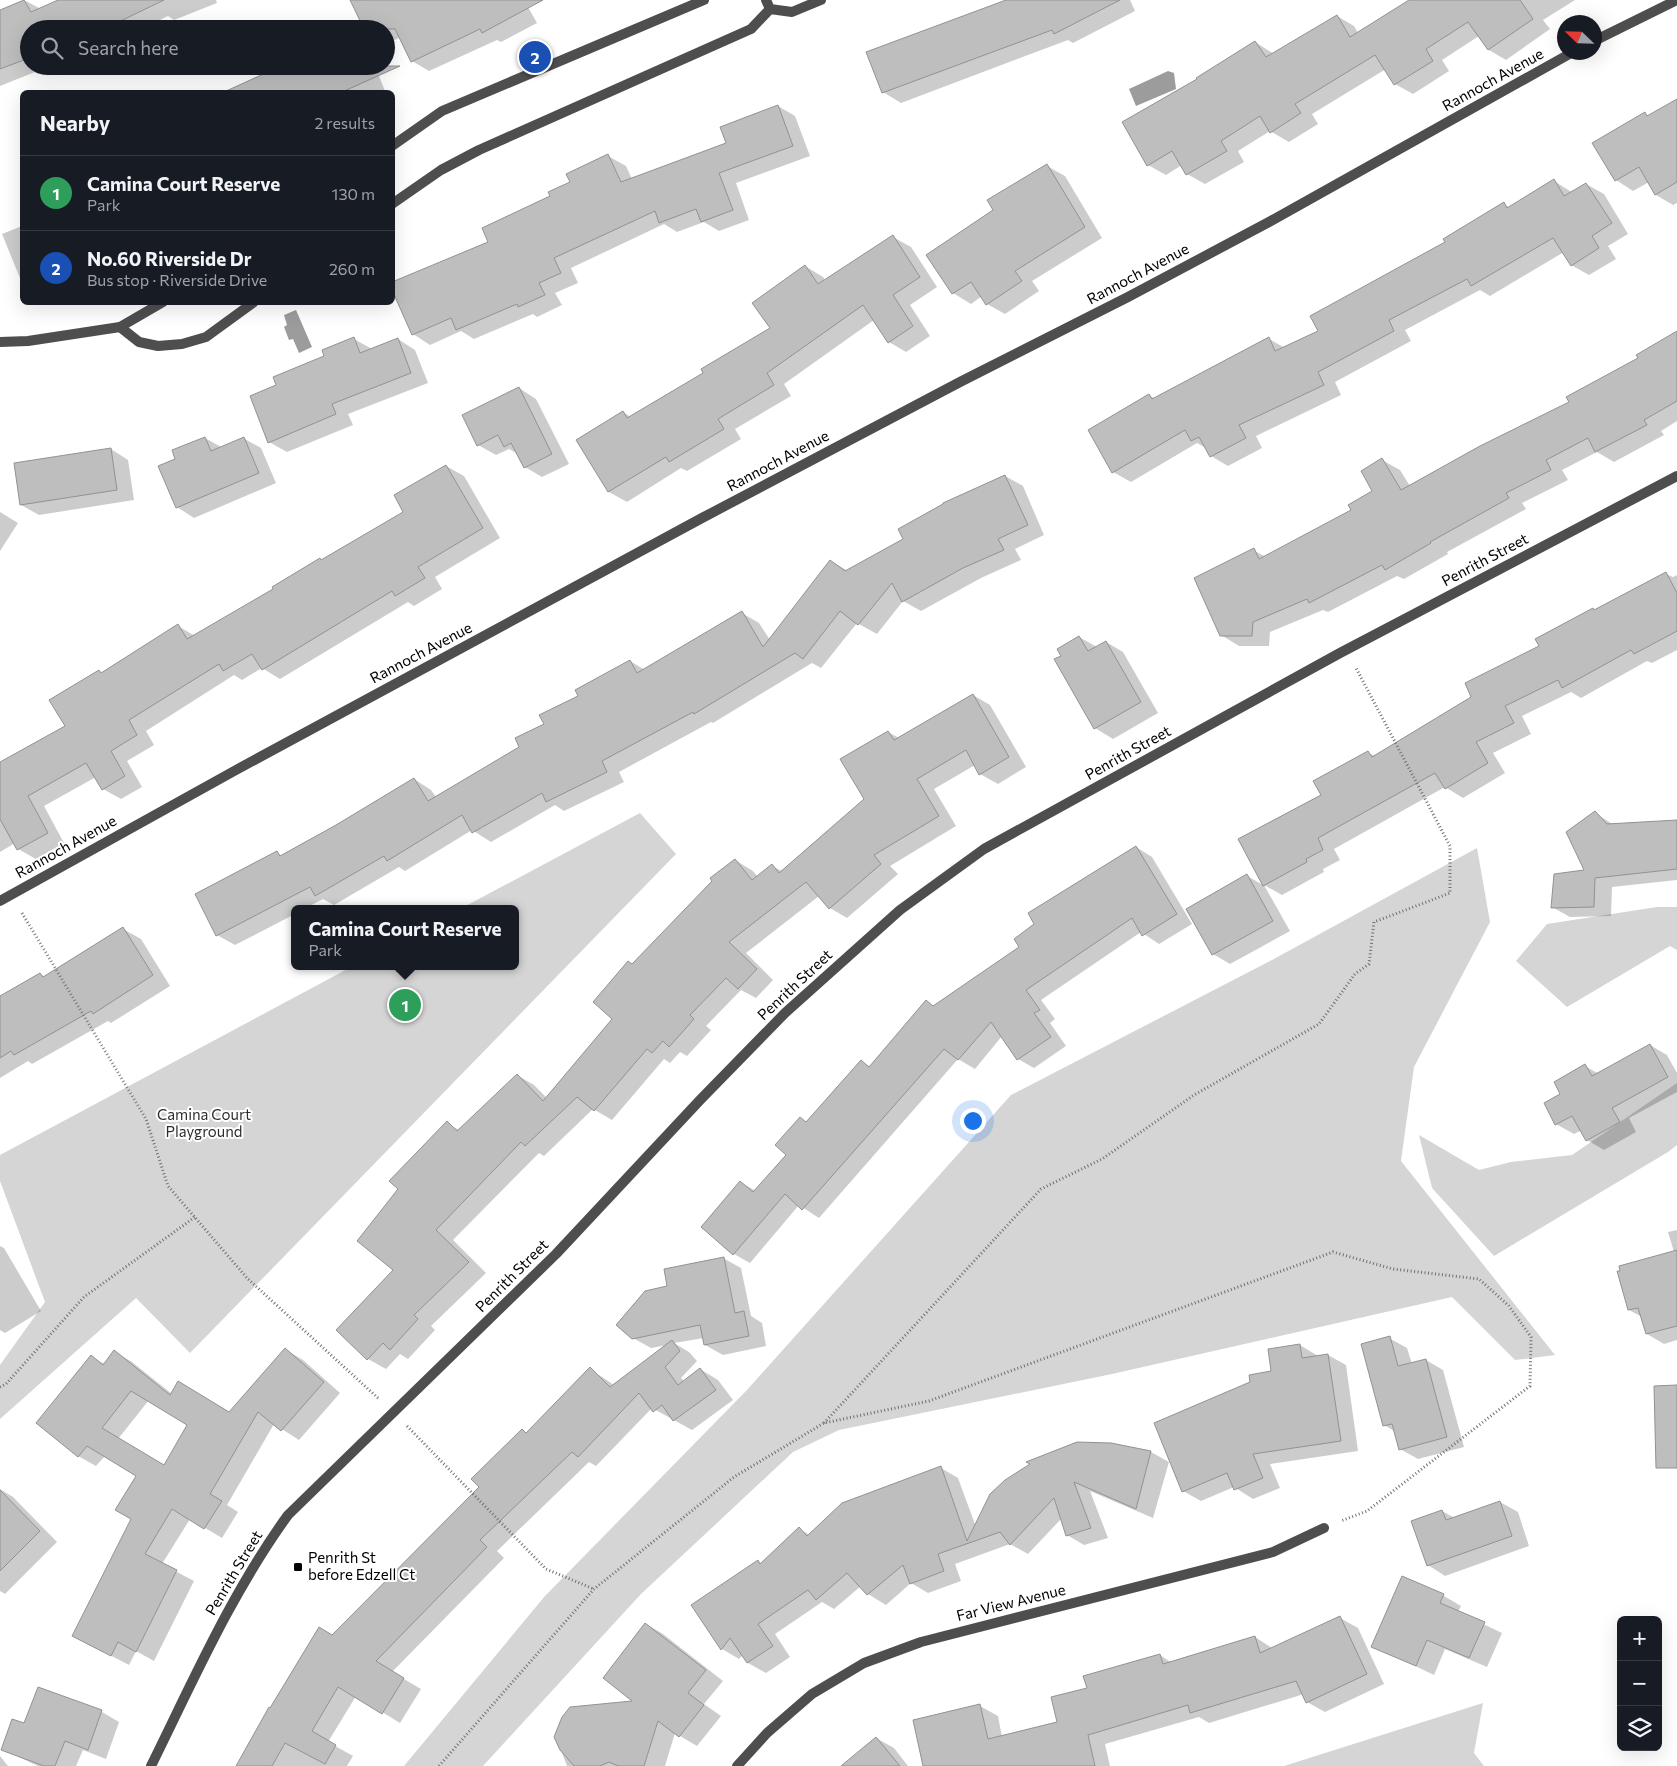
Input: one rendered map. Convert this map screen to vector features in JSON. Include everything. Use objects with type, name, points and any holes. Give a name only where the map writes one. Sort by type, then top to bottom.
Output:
[{"type":"street","points":[[395,144],[442,111],[704,0]]},
{"type":"street","points":[[395,202],[441,170],[479,150],[751,29],[768,4],[792,12],[821,0]]},
{"type":"street","points":[[1602,37],[1677,0]]},
{"type":"street","name":"Rannoch Avenue","points":[[0,901],[236,770],[693,522],[1234,241],[1559,60]]},
{"type":"street","points":[[0,342],[28,341],[120,326],[158,305]]},
{"type":"street","points":[[120,326],[139,342],[158,346],[182,344],[206,337],[250,305]]},
{"type":"street","name":"Penrith Street","points":[[151,1766],[228,1610],[265,1547],[288,1515],[394,1414],[556,1254],[701,1099],[786,1014],[900,910],[984,849],[1346,650],[1677,476]]},
{"type":"street","name":"Far View Avenue","points":[[737,1766],[766,1733],[812,1694],[864,1663],[921,1642],[1273,1552],[1324,1528]]},
{"type":"path","points":[[440,1766],[594,1589],[734,1477],[824,1424],[1041,1189],[1102,1159],[1194,1095],[1319,1024],[1355,974],[1369,964],[1374,922],[1450,893],[1450,846],[1346,650]]},
{"type":"path","points":[[11,895],[146,1119],[168,1186],[247,1278],[394,1414],[546,1568],[594,1589]]},
{"type":"path","points":[[0,1387],[6,1384],[84,1296],[195,1217]]},
{"type":"path","points":[[824,1424],[929,1400],[1333,1252],[1393,1269],[1479,1278],[1509,1306],[1531,1337],[1530,1386],[1367,1511],[1324,1528]]},
{"type":"green space","name":"Camina Court Playground","points":[[640,813],[676,854],[190,1353],[136,1298],[0,1419],[0,1365],[45,1302],[0,1181],[0,1155],[346,970],[519,970],[519,905],[468,905]]},
{"type":"green space","points":[[1477,848],[1490,922],[1414,1067],[1401,1161],[1555,1355],[1515,1360],[1452,1297],[1112,1374],[839,1430],[793,1452],[641,1594],[483,1766],[404,1766],[545,1596],[746,1391],[1011,1095],[1272,960]]},
{"type":"green space","points":[[1657,907],[1677,907],[1677,950],[1670,946],[1567,1007],[1516,961],[1547,924]]},
{"type":"green space","points":[[1677,1083],[1677,1145],[1494,1256],[1432,1188],[1419,1135],[1479,1170],[1511,1162],[1572,1155]]},
{"type":"green space","points":[[1483,1703],[1474,1753],[1484,1766],[1284,1766]]},
{"type":"shaded area","points":[[1168,71],[1174,73],[1176,89],[1136,106],[1129,89]]},
{"type":"shaded area","points":[[296,310],[312,347],[299,353],[293,339],[289,340],[284,327],[287,325],[284,315]]},
{"type":"building","points":[[24,0],[31,12],[58,0],[164,0],[123,20],[20,20],[20,61],[0,69],[0,10]]},
{"type":"building","points":[[350,0],[543,0],[482,33],[480,29],[411,62],[395,29],[395,20],[360,20]]},
{"type":"building","points":[[1006,0],[1120,0],[1054,34],[1052,30],[882,93],[866,52]]},
{"type":"building","points":[[1409,0],[1520,0],[1533,19],[1488,50],[1468,22],[1426,49],[1433,61],[1394,85],[1375,55],[1295,104],[1301,113],[1270,133],[1260,116],[1221,141],[1227,151],[1186,175],[1172,151],[1147,166],[1122,122],[1197,79],[1255,41],[1266,57],[1337,15],[1350,37]]},
{"type":"building","points":[[261,75],[380,75],[346,90],[228,90]]},
{"type":"building","points":[[1677,99],[1677,182],[1655,195],[1639,167],[1615,181],[1592,143],[1645,112],[1647,116]]},
{"type":"building","points":[[778,105],[793,146],[719,173],[733,210],[701,222],[696,209],[659,223],[655,211],[554,258],[561,273],[539,283],[545,295],[518,307],[517,304],[456,330],[451,318],[412,335],[395,297],[395,281],[488,242],[482,228],[550,196],[548,192],[570,182],[566,174],[608,154],[621,182],[726,143],[720,127]]},
{"type":"building","points":[[1047,164],[1085,227],[1015,271],[1022,281],[986,305],[971,282],[952,294],[926,255],[993,210],[987,200]]},
{"type":"building","points":[[1554,179],[1564,196],[1586,183],[1612,223],[1592,236],[1599,248],[1571,266],[1553,238],[1471,286],[1467,279],[1389,320],[1394,331],[1318,372],[1324,385],[1239,425],[1246,438],[1210,457],[1199,437],[1191,441],[1185,430],[1112,473],[1088,430],[1149,394],[1152,399],[1269,337],[1275,351],[1318,331],[1310,316],[1445,242],[1443,239],[1504,202],[1507,208]]},
{"type":"building","points":[[893,235],[920,277],[893,295],[913,326],[888,343],[863,305],[767,373],[774,385],[718,419],[724,429],[669,462],[666,457],[608,492],[576,440],[623,411],[627,418],[703,373],[701,369],[770,328],[752,303],[805,265],[818,284]]},
{"type":"building","points":[[1677,331],[1677,401],[1644,420],[1647,425],[1595,452],[1588,438],[1546,460],[1551,470],[1506,493],[1509,498],[1430,542],[1385,570],[1382,565],[1309,603],[1307,599],[1253,622],[1252,636],[1220,636],[1194,578],[1254,548],[1259,559],[1351,510],[1348,505],[1372,491],[1361,471],[1382,458],[1401,490],[1480,446],[1569,402],[1566,397],[1638,358],[1636,355]]},
{"type":"building","points":[[354,337],[360,353],[398,338],[411,373],[332,404],[336,414],[268,443],[250,396],[276,385],[273,377],[324,356],[322,350]]},
{"type":"building","points":[[519,387],[552,454],[524,468],[511,443],[504,447],[498,435],[477,446],[462,415]]},
{"type":"building","points":[[205,437],[211,451],[244,437],[259,473],[176,508],[158,466],[175,459],[172,450]]},
{"type":"building","points":[[111,448],[117,490],[20,505],[14,463]]},
{"type":"building","points":[[446,465],[483,528],[418,567],[425,578],[395,596],[392,591],[262,670],[252,654],[223,671],[219,664],[129,720],[137,735],[111,751],[125,776],[102,790],[86,763],[28,796],[48,833],[17,850],[0,819],[0,762],[65,726],[49,700],[99,670],[101,673],[178,624],[187,639],[273,589],[272,587],[320,558],[321,560],[403,512],[394,495]]},
{"type":"building","points":[[1005,475],[1028,525],[998,539],[1004,550],[963,568],[902,602],[892,583],[858,625],[840,611],[803,659],[795,653],[694,714],[693,712],[602,761],[607,772],[546,802],[542,793],[472,833],[462,815],[387,861],[384,856],[315,896],[310,887],[216,936],[195,894],[277,851],[280,856],[414,778],[428,801],[519,747],[515,738],[544,724],[539,715],[578,696],[575,690],[630,660],[637,673],[742,611],[763,647],[830,560],[845,571],[903,539],[898,529],[943,503]]},
{"type":"building","points":[[1666,572],[1677,593],[1677,631],[1634,654],[1631,650],[1562,688],[1558,680],[1505,706],[1514,723],[1476,742],[1488,763],[1445,789],[1435,773],[1318,838],[1323,850],[1306,859],[1307,862],[1263,886],[1238,839],[1321,795],[1313,781],[1368,751],[1372,757],[1471,697],[1465,683],[1539,646],[1535,639]]},
{"type":"building","points":[[1079,636],[1088,651],[1106,641],[1141,702],[1094,729],[1054,659],[1061,656],[1057,649]]},
{"type":"building","points":[[973,694],[1009,757],[979,775],[966,750],[917,779],[939,816],[874,855],[881,864],[829,909],[806,882],[729,942],[757,969],[738,989],[726,978],[690,1015],[694,1019],[669,1047],[663,1041],[652,1053],[647,1049],[594,1111],[577,1097],[525,1146],[521,1142],[436,1230],[469,1262],[414,1315],[418,1319],[390,1350],[383,1343],[367,1360],[336,1330],[393,1270],[357,1241],[398,1189],[389,1181],[447,1121],[457,1131],[517,1074],[543,1101],[612,1019],[593,1002],[628,961],[632,964],[712,881],[710,878],[735,859],[752,880],[772,864],[779,873],[864,799],[840,759],[888,731],[894,740]]},
{"type":"building","points":[[1595,811],[1607,824],[1677,820],[1677,869],[1595,878],[1594,907],[1551,908],[1554,874],[1584,870],[1566,832]]},
{"type":"building","points":[[1136,846],[1177,914],[1142,936],[1132,918],[1026,990],[1040,1010],[1034,1013],[1051,1037],[1017,1060],[991,1022],[958,1060],[944,1049],[802,1210],[785,1194],[733,1255],[701,1227],[740,1181],[753,1192],[786,1155],[775,1145],[800,1117],[806,1122],[861,1060],[869,1067],[926,1000],[933,1006],[1019,947],[1014,939],[1034,924],[1028,913]]},
{"type":"building","points":[[1247,874],[1273,921],[1212,955],[1186,909]]},
{"type":"building","points":[[123,927],[153,975],[93,1014],[91,1011],[14,1055],[11,1051],[0,1058],[0,996],[40,973],[43,977]]},
{"type":"building","points":[[1650,1044],[1668,1077],[1612,1108],[1620,1122],[1586,1141],[1572,1116],[1555,1125],[1544,1103],[1560,1094],[1554,1082],[1585,1064],[1592,1076]]},
{"type":"building","points":[[1677,1250],[1677,1326],[1646,1334],[1638,1308],[1628,1310],[1617,1271],[1620,1271],[1619,1266]]},
{"type":"building","points":[[724,1257],[735,1313],[744,1311],[749,1336],[704,1345],[700,1325],[632,1339],[616,1325],[645,1291],[667,1286],[664,1269]]},
{"type":"building","points":[[1390,1336],[1398,1366],[1426,1359],[1447,1437],[1399,1450],[1392,1424],[1383,1426],[1361,1344]]},
{"type":"building","points":[[672,1340],[680,1351],[665,1367],[678,1385],[700,1368],[716,1390],[673,1421],[662,1405],[653,1412],[639,1393],[578,1457],[572,1452],[480,1540],[487,1547],[376,1661],[404,1678],[382,1714],[338,1687],[312,1731],[336,1745],[325,1764],[285,1743],[272,1766],[236,1766],[269,1707],[319,1627],[332,1635],[479,1487],[471,1479],[522,1429],[526,1433],[590,1367],[610,1387]]},
{"type":"building","points":[[1300,1344],[1302,1358],[1328,1354],[1341,1441],[1253,1454],[1263,1478],[1234,1490],[1227,1473],[1182,1492],[1154,1423],[1250,1382],[1249,1375],[1271,1371],[1268,1349]]},
{"type":"building","points":[[285,1348],[324,1382],[281,1431],[258,1412],[210,1494],[222,1501],[204,1529],[172,1509],[145,1554],[177,1570],[136,1652],[118,1642],[111,1656],[72,1636],[131,1519],[115,1510],[136,1476],[87,1446],[78,1457],[36,1423],[91,1355],[103,1365],[114,1350],[170,1395],[178,1381],[229,1412]],"holes":[[[131,1391],[187,1425],[164,1465],[102,1428]]]},
{"type":"building","points":[[1677,1385],[1677,1468],[1656,1468],[1654,1386]]},
{"type":"building","points":[[1077,1442],[1111,1443],[1151,1451],[1136,1509],[1074,1482],[1091,1528],[1066,1536],[1054,1498],[1010,1545],[1000,1532],[938,1554],[944,1571],[910,1584],[903,1565],[867,1595],[847,1573],[816,1600],[808,1590],[758,1624],[773,1646],[747,1663],[730,1638],[721,1650],[691,1605],[758,1560],[760,1564],[799,1527],[807,1536],[842,1503],[941,1466],[967,1541],[990,1494],[1005,1480],[1030,1464],[1026,1462]]},
{"type":"building","points":[[0,1490],[40,1531],[0,1571]]},
{"type":"building","points":[[1500,1501],[1512,1536],[1427,1566],[1411,1521],[1442,1510],[1446,1520]]},
{"type":"building","points":[[1402,1576],[1444,1594],[1440,1603],[1485,1622],[1469,1658],[1427,1640],[1416,1666],[1371,1647]]},
{"type":"building","points":[[1340,1616],[1367,1674],[1306,1703],[1296,1681],[1190,1713],[1188,1705],[1088,1735],[1095,1766],[923,1766],[913,1720],[980,1704],[988,1739],[1057,1722],[1051,1697],[1087,1688],[1083,1676],[1160,1654],[1163,1664],[1255,1636],[1260,1653]]},
{"type":"building","points":[[645,1623],[706,1670],[688,1693],[704,1705],[679,1737],[658,1721],[644,1766],[618,1766],[609,1762],[600,1766],[574,1766],[560,1750],[554,1737],[562,1717],[570,1707],[632,1701],[603,1678]]},
{"type":"building","points":[[38,1687],[102,1710],[88,1750],[65,1741],[55,1766],[44,1766],[1,1750],[12,1719],[24,1723]]},
{"type":"building","points":[[876,1737],[900,1766],[841,1766]]},
{"type":"place","name":"No.60 Riverside Dr","points":[[535,57]]},
{"type":"place","name":"Camina Court Reserve","points":[[405,1005]]},
{"type":"place","name":"Penrith St before Edzell Ct","points":[[298,1567]]}]
